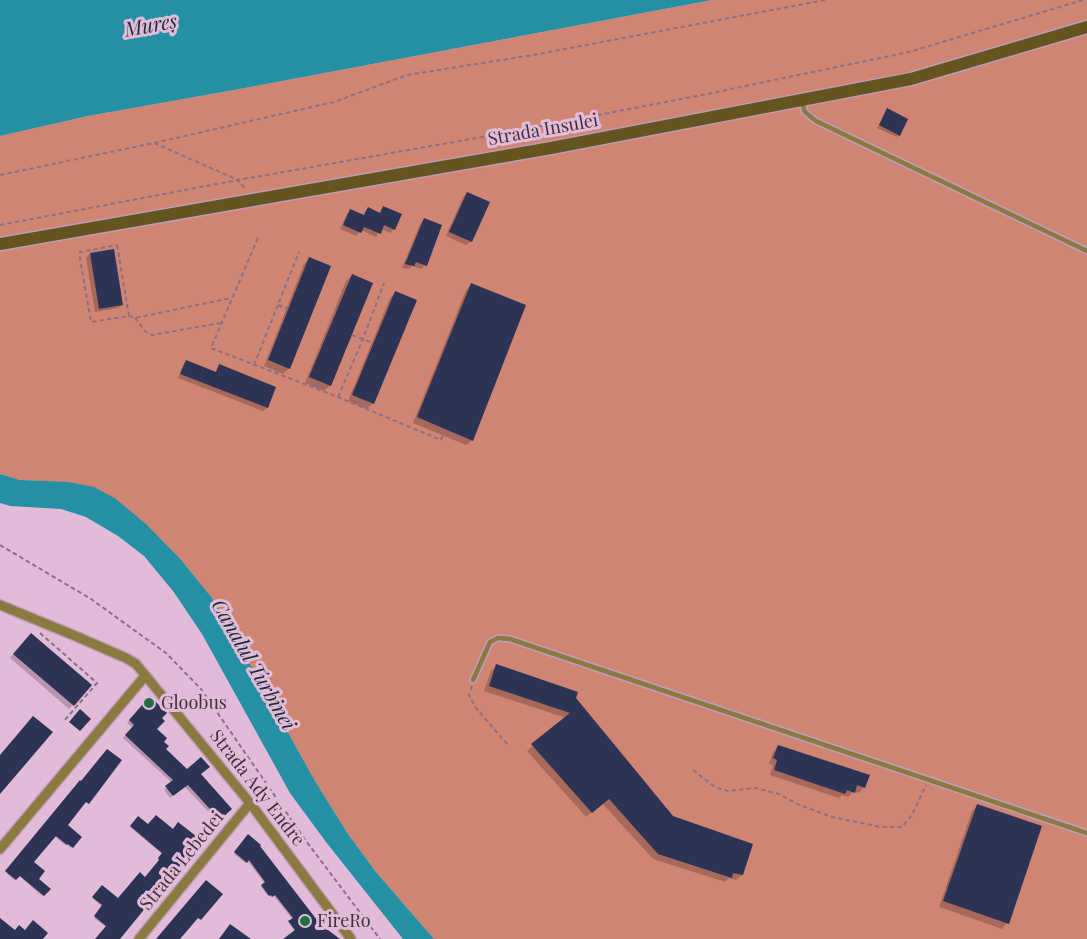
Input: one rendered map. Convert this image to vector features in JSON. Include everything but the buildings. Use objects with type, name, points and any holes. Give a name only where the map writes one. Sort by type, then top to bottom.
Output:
[{"type":"street","name":"Strada Insulei","points":[[0,244],[551,148],[911,79],[1087,27]]},
{"type":"street","name":"Strada Ady Endre","points":[[0,605],[136,664],[250,803],[351,939]]},
{"type":"street","points":[[0,849],[145,676]]},
{"type":"street","name":"Strada Lebedei","points":[[139,939],[250,803]]},
{"type":"lane","points":[[800,99],[805,112],[816,121],[1087,251]]},
{"type":"lane","points":[[473,680],[490,642],[498,638],[510,639],[1087,833]]},
{"type":"path","points":[[0,175],[334,102],[407,75],[533,55],[825,0]]},
{"type":"path","points":[[0,225],[505,133],[898,55],[1083,0]]},
{"type":"path","points":[[154,143],[238,180],[254,199]]},
{"type":"path","points":[[258,238],[211,348],[441,440],[445,429]]},
{"type":"path","points":[[129,316],[117,245],[81,252],[80,259],[91,322],[129,316],[135,318],[231,298]]},
{"type":"path","points":[[255,365],[299,252]]},
{"type":"path","points":[[338,397],[384,283]]},
{"type":"path","points":[[278,305],[288,309]]},
{"type":"path","points":[[135,318],[145,331],[152,334],[221,323]]},
{"type":"path","points":[[352,334],[373,343]]},
{"type":"path","points":[[276,373],[279,365]]},
{"type":"path","points":[[317,389],[320,382]]},
{"type":"path","points":[[360,406],[363,400]]},
{"type":"path","points":[[0,545],[91,599],[166,653],[201,689],[306,841],[370,929],[380,939]]},
{"type":"path","points":[[40,633],[97,683],[64,721]]},
{"type":"path","points":[[473,680],[469,695],[476,708],[508,745]]},
{"type":"path","points":[[693,770],[715,787],[728,791],[755,788],[779,794],[832,817],[881,827],[902,827],[912,815],[928,780]]},
{"type":"shaded area","points":[[712,0],[1087,0],[1087,939],[434,939],[376,872],[348,834],[315,781],[216,603],[183,562],[40,481],[20,480],[0,474],[0,136],[88,116]]},
{"type":"water","name":"Mureș","points":[[0,0],[712,0],[88,116],[0,136]]},
{"type":"water","name":"Canalul Turbinei","points":[[0,474],[20,480],[68,482],[94,487],[116,499],[147,525],[183,562],[216,603],[315,781],[348,834],[376,872],[434,939],[403,939],[326,842],[290,793],[202,634],[173,591],[144,556],[118,536],[86,517],[61,509],[10,506],[0,503]]},
{"type":"place","name":"Gloobus","points":[[149,703]]},
{"type":"place","name":"FireRo","points":[[305,921]]}]
